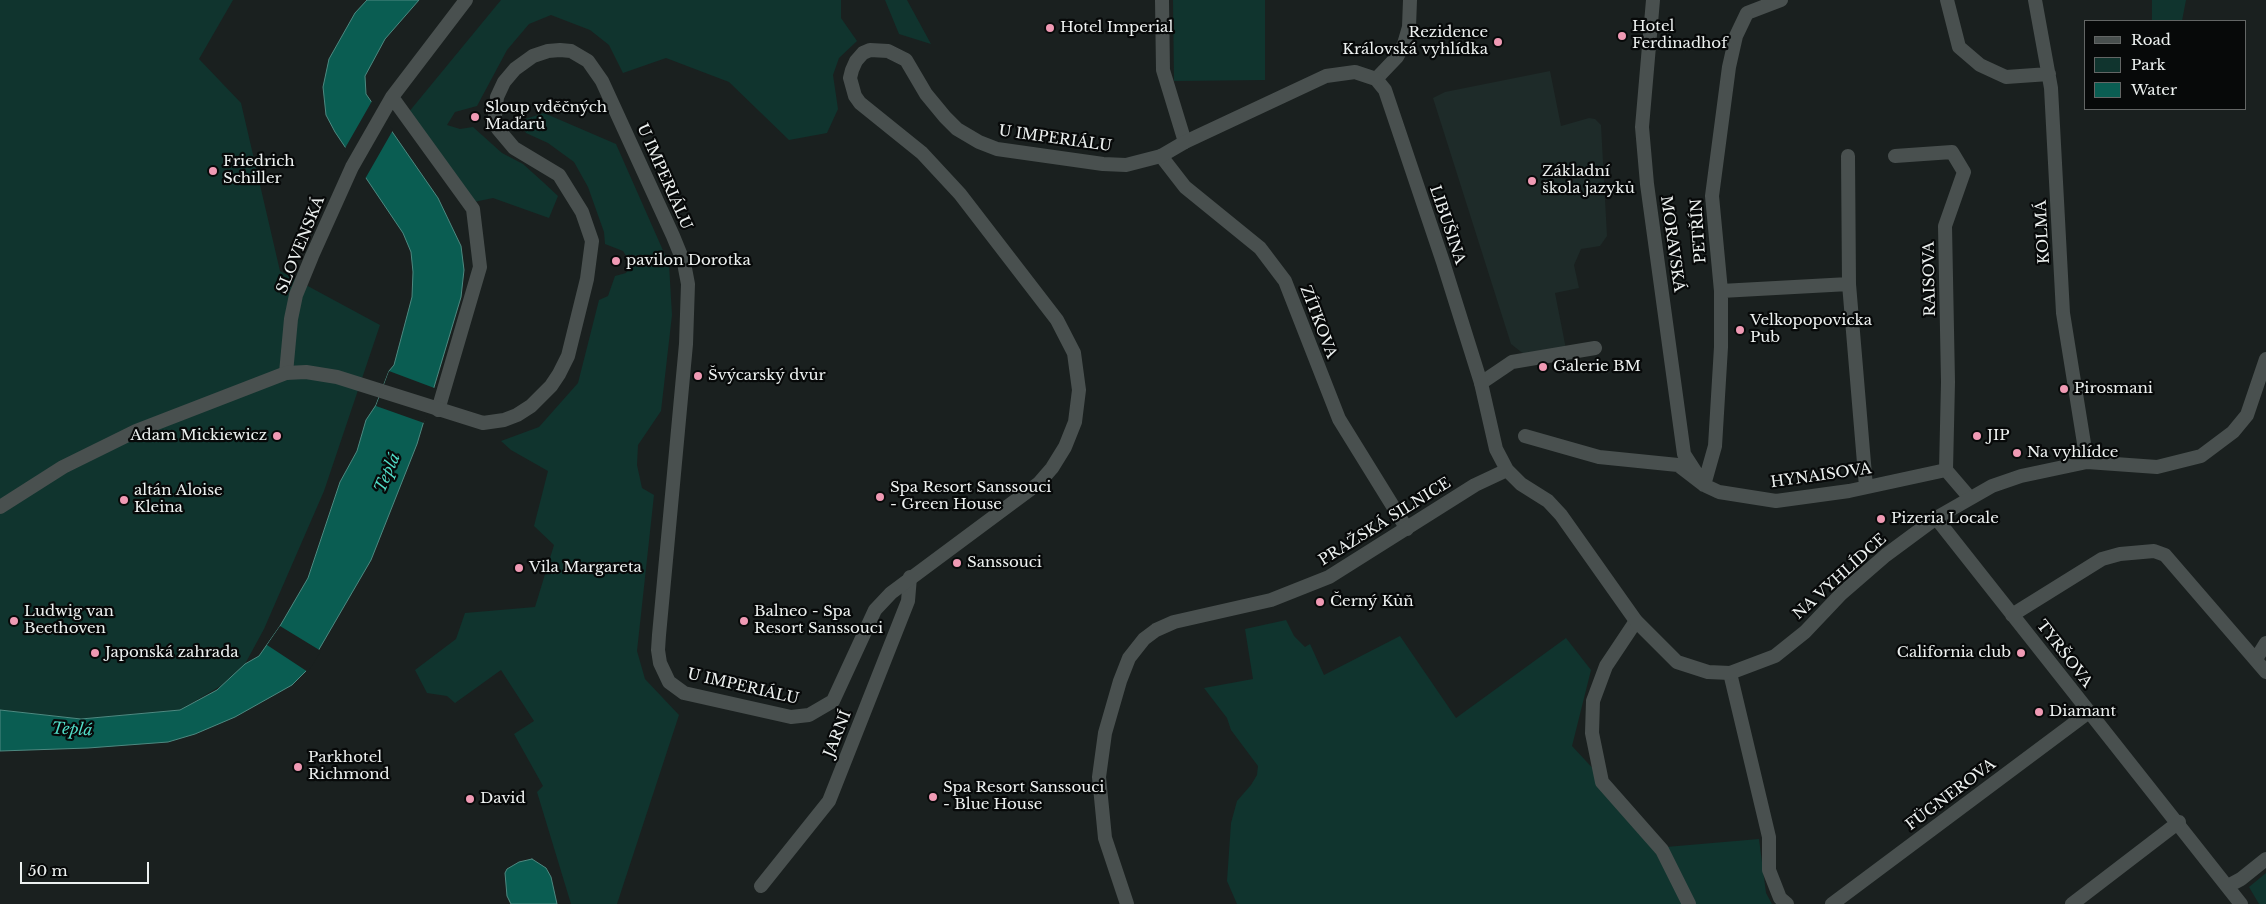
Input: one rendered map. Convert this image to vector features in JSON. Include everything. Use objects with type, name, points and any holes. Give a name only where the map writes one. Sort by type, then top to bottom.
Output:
[{"type":"street","name":"SLOVENSKÁ","points":[[286,373],[291,318],[296,295],[352,167],[392,97],[466,0]]},
{"type":"street","points":[[1162,0],[1163,70],[1172,105],[1185,142]]},
{"type":"street","points":[[1376,79],[1397,56],[1404,44],[1409,27],[1410,0]]},
{"type":"street","name":"MORAVSKÁ","points":[[1652,0],[1642,128],[1646,174],[1684,454],[1704,485]]},
{"type":"street","name":"PETŘÍN","points":[[1704,485],[1715,446],[1721,347],[1721,291],[1712,196],[1734,43],[1747,13],[1781,0]]},
{"type":"street","points":[[1947,0],[1959,47],[1980,64],[2006,77],[2049,74]]},
{"type":"street","name":"KOLMÁ","points":[[2035,0],[2049,74],[2063,312],[2087,462]]},
{"type":"street","name":"U IMPERIÁLU","points":[[286,373],[321,374],[382,390],[434,409],[483,423],[494,423],[517,416],[531,406],[551,386],[560,374],[568,356],[592,255],[592,241],[589,228],[575,199],[559,175],[514,148],[498,128],[495,116],[497,97],[504,82],[515,69],[533,56],[548,51],[571,52],[588,61],[602,81],[673,236],[684,263],[688,284],[686,344],[658,650],[664,673],[669,682],[684,694],[791,717],[809,716],[833,700],[875,610],[890,593],[1039,483],[1052,468],[1065,447],[1075,422],[1078,390],[1074,353],[1057,320],[960,194],[922,153],[860,103],[853,91],[850,78],[856,61],[863,53],[870,50],[879,50],[897,54],[906,60],[926,94],[945,117],[968,136],[998,149],[1103,164],[1126,165],[1161,156],[1185,142],[1326,76],[1355,72],[1376,79]]},
{"type":"street","name":"LIBUŠINA","points":[[1376,79],[1385,90],[1443,262],[1481,383],[1496,449],[1506,470]]},
{"type":"street","points":[[392,97],[473,209],[480,267],[434,409]]},
{"type":"street","name":"RAISOVA","points":[[1895,156],[1952,152],[1964,172],[1945,226],[1948,382],[1946,470]]},
{"type":"street","name":"ZÍTKOVA","points":[[1161,156],[1185,187],[1260,248],[1285,281],[1339,419],[1408,529]]},
{"type":"street","points":[[1848,156],[1849,284],[1866,487]]},
{"type":"street","points":[[1721,291],[1849,284]]},
{"type":"street","points":[[1481,383],[1512,362],[1595,348]]},
{"type":"street","name":"NA VYHLÍDCE","points":[[1506,470],[1521,484],[1548,501],[1562,514],[1636,621],[1677,662],[1708,672],[1730,674],[1775,656],[1804,632],[1841,594],[1886,555],[1936,518],[1992,486],[2021,476],[2087,462],[2157,467],[2201,456],[2233,432],[2247,415],[2256,394],[2266,360]]},
{"type":"street","points":[[0,507],[62,467],[136,431],[286,373]]},
{"type":"street","name":"HYNAISOVA","points":[[1525,436],[1599,457],[1678,465],[1704,485],[1719,492],[1776,501],[1866,487],[1946,470]]},
{"type":"street","name":"PRAŽSKÁ SILNICE","points":[[1128,904],[1105,838],[1099,777],[1105,733],[1120,681],[1130,658],[1144,639],[1156,630],[1174,622],[1270,600],[1329,577],[1408,529],[1475,485],[1506,470]]},
{"type":"street","points":[[1946,470],[1970,498]]},
{"type":"street","name":"TYRŠOVA","points":[[1936,518],[2089,712],[2179,822],[2242,904]]},
{"type":"street","points":[[2012,615],[2102,559],[2120,554],[2154,551],[2165,555],[2266,672]]},
{"type":"street","name":"JARNÍ","points":[[761,886],[829,801],[908,601],[910,577]]},
{"type":"street","points":[[1636,621],[1606,666],[1593,701],[1592,734],[1602,782],[1662,850],[1690,904]]},
{"type":"street","points":[[2256,659],[2266,643]]},
{"type":"street","points":[[1730,674],[1768,837],[1769,870],[1780,898],[1787,904]]},
{"type":"street","name":"FÜGNEROVA","points":[[1832,904],[2089,712]]},
{"type":"street","points":[[2072,904],[2179,822]]},
{"type":"street","points":[[2228,886],[2241,880],[2266,859]]},
{"type":"shaded area","name":"Základní škola jazyků","points":[[1550,71],[1561,126],[1589,118],[1595,119],[1601,125],[1607,236],[1600,246],[1581,249],[1574,265],[1579,288],[1555,293],[1566,349],[1525,355],[1511,344],[1433,98],[1445,92]]},
{"type":"green space","points":[[0,0],[233,0],[199,59],[241,103],[280,271],[380,325],[324,491],[264,629],[245,664],[222,685],[180,710],[81,719],[0,710]]},
{"type":"green space","points":[[501,0],[841,0],[841,18],[857,41],[839,58],[833,75],[838,109],[827,133],[789,140],[729,82],[666,58],[623,73],[609,45],[590,30],[551,15],[529,24],[507,50],[477,106],[455,112],[447,125],[460,129],[473,127],[502,153],[523,164],[543,182],[558,196],[549,218],[493,198],[474,202],[408,113]]},
{"type":"green space","points":[[885,0],[907,0],[931,44],[899,34]]},
{"type":"green space","points":[[1173,0],[1265,0],[1265,80],[1174,81]]},
{"type":"green space","points":[[2152,0],[2186,0],[2182,20],[2152,20]]},
{"type":"green space","points":[[544,113],[616,144],[669,264],[672,315],[661,411],[638,445],[637,465],[642,488],[654,495],[637,651],[645,679],[679,715],[617,904],[571,904],[537,792],[543,786],[514,734],[534,721],[501,670],[455,703],[447,696],[427,693],[415,670],[456,639],[465,613],[535,607],[554,545],[534,526],[548,471],[511,450],[501,441],[539,427],[578,383],[599,300],[608,296],[615,276],[626,273],[631,264],[623,251],[605,244],[604,232],[588,187],[574,162],[548,143],[526,133],[519,121]]},
{"type":"green space","points":[[1286,620],[1294,636],[1305,647],[1310,644],[1324,675],[1400,636],[1456,718],[1566,638],[1591,670],[1572,746],[1666,847],[1759,839],[1766,893],[1772,904],[1237,904],[1227,881],[1231,823],[1237,801],[1257,775],[1258,766],[1231,730],[1227,718],[1204,688],[1253,679],[1245,629]]},
{"type":"green space","points":[[2266,873],[2266,904],[2259,904],[2249,887]]},
{"type":"water","name":"Teplá","points":[[367,0],[419,0],[385,39],[365,76],[366,94],[438,198],[461,246],[464,270],[461,297],[417,444],[371,560],[307,670],[292,685],[235,717],[195,734],[168,742],[88,748],[0,751],[0,710],[81,719],[180,710],[217,690],[245,664],[259,656],[280,626],[308,578],[340,482],[357,451],[366,420],[376,405],[389,371],[394,365],[412,297],[413,272],[411,252],[403,233],[335,132],[326,115],[323,87],[329,59],[355,13]]},
{"type":"water","points":[[532,859],[546,868],[551,877],[557,904],[511,904],[507,896],[505,873],[507,869],[519,862]]},
{"type":"pier","points":[[372,101],[393,130],[365,179],[344,150]]},
{"type":"pier","points":[[389,371],[437,389],[424,423],[376,406]]},
{"type":"pier","points":[[280,626],[321,651],[308,672],[267,645]]},
{"type":"place","name":"Hotel Imperial","points":[[1050,28]]},
{"type":"place","name":"Hotel Ferdinadhof","points":[[1622,36]]},
{"type":"place","name":"Rezidence Královská vyhlídka","points":[[1498,42]]},
{"type":"place","name":"Sloup vděčných Maďarů","points":[[475,117]]},
{"type":"place","name":"Friedrich Schiller","points":[[213,171]]},
{"type":"place","name":"Základní škola jazyků","points":[[1532,181]]},
{"type":"place","name":"pavilon Dorotka","points":[[616,261]]},
{"type":"place","name":"Velkopopovicka Pub","points":[[1740,330]]},
{"type":"place","name":"Galerie BM","points":[[1543,367]]},
{"type":"place","name":"Švýcarský dvůr","points":[[698,376]]},
{"type":"place","name":"Pirosmani","points":[[2064,389]]},
{"type":"place","name":"Adam Mickiewicz","points":[[277,436]]},
{"type":"place","name":"JIP","points":[[1977,436]]},
{"type":"place","name":"Na vyhlídce","points":[[2017,453]]},
{"type":"place","name":"Spa Resort Sanssouci - Green House","points":[[880,497]]},
{"type":"place","name":"altán Aloise Kleina","points":[[124,500]]},
{"type":"place","name":"Pizeria Locale","points":[[1881,519]]},
{"type":"place","name":"Sanssouci","points":[[957,563]]},
{"type":"place","name":"Vila Margareta","points":[[519,568]]},
{"type":"place","name":"Černý Kůň","points":[[1320,602]]},
{"type":"place","name":"Ludwig van Beethoven","points":[[14,621]]},
{"type":"place","name":"Balneo - Spa Resort Sanssouci","points":[[744,621]]},
{"type":"place","name":"Japonská zahrada","points":[[95,653]]},
{"type":"place","name":"California club","points":[[2021,653]]},
{"type":"place","name":"Diamant","points":[[2039,712]]},
{"type":"place","name":"Parkhotel Richmond","points":[[298,767]]},
{"type":"place","name":"Spa Resort Sanssouci - Blue House","points":[[933,797]]},
{"type":"place","name":"David","points":[[470,799]]}]
